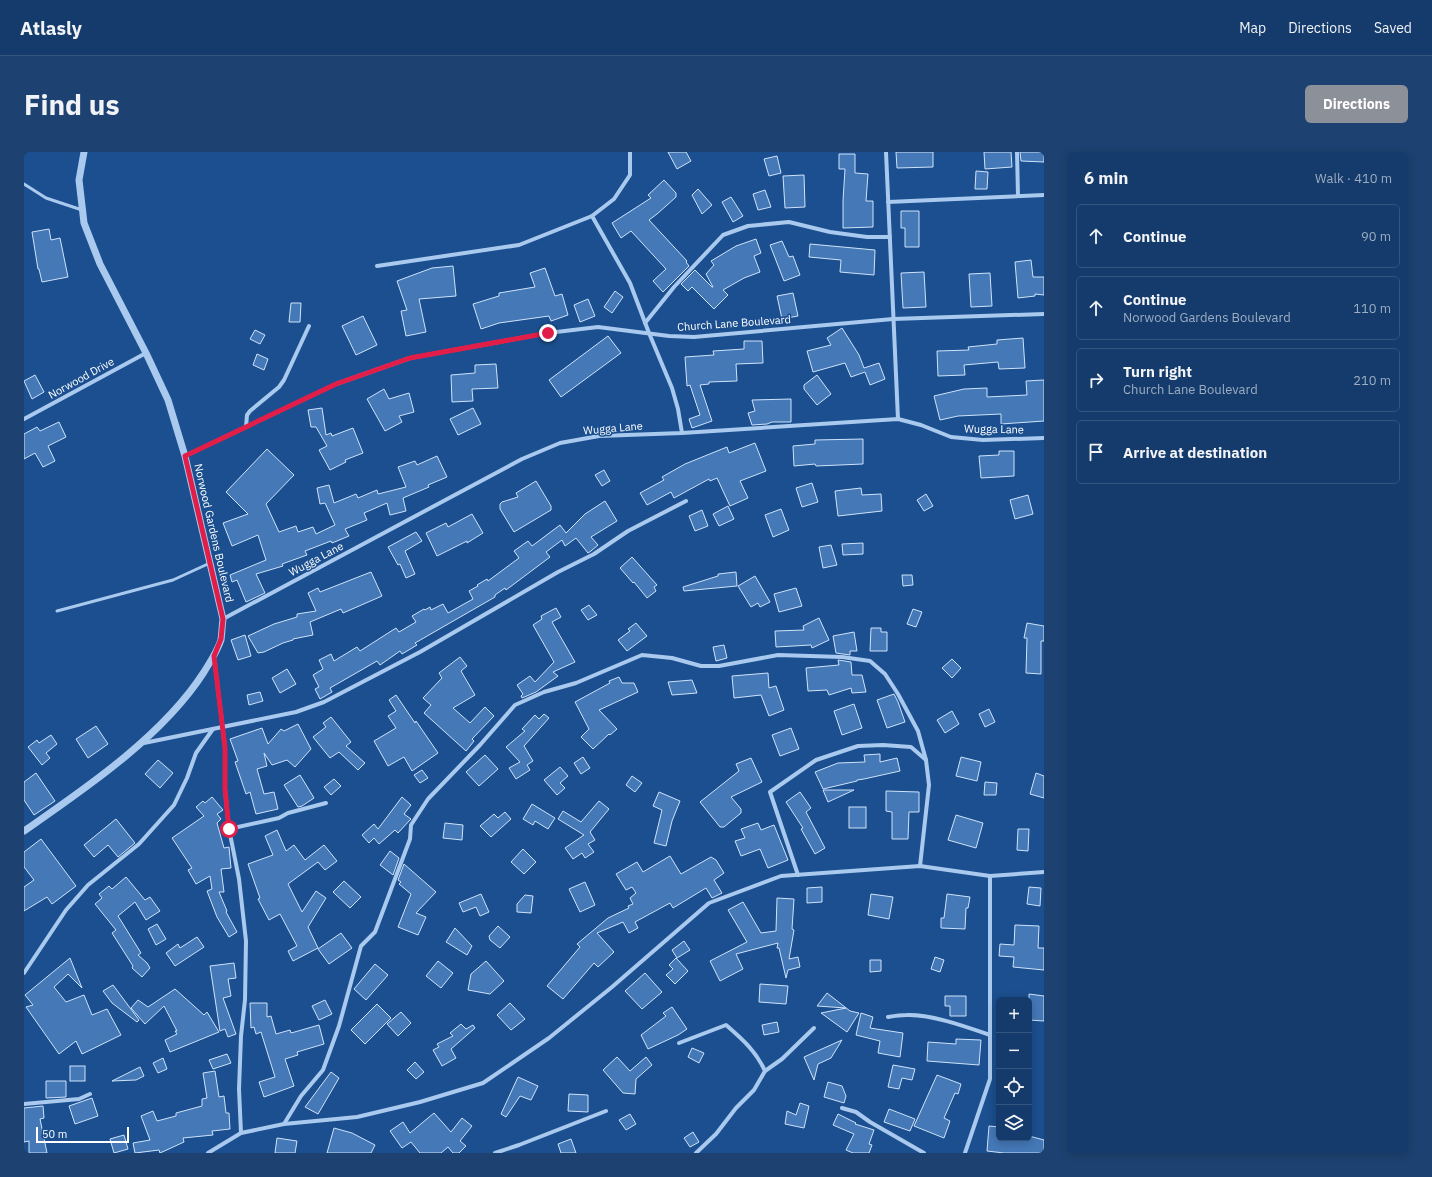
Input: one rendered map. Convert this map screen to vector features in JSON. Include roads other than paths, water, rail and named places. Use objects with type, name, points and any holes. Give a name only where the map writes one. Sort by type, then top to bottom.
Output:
[{"type":"street","name":"Norwood Gardens Boulevard","points":[[24,831],[80,792],[140,744],[172,713],[194,687],[214,656],[221,639],[223,619],[185,456],[168,400],[146,353],[100,264],[84,223],[79,180],[84,152]]},
{"type":"street","points":[[377,266],[519,245],[592,216],[614,199],[630,175],[630,152]]},
{"type":"street","points":[[886,152],[898,419]]},
{"type":"street","points":[[1017,152],[1018,196]]},
{"type":"street","points":[[888,202],[1044,195]]},
{"type":"street","points":[[592,216],[630,283],[672,388],[678,409],[682,433]]},
{"type":"street","points":[[645,323],[674,287],[722,235],[748,226],[789,222],[830,232],[867,237],[890,237]]},
{"type":"street","name":"Church Lane Boulevard","points":[[185,456],[336,384],[410,358],[548,333],[598,327],[669,336],[694,336],[893,319],[1044,314]]},
{"type":"street","points":[[246,427],[247,415],[250,411],[279,387],[284,380],[308,326]]},
{"type":"street","name":"Norwood Drive","points":[[24,419],[146,353]]},
{"type":"street","name":"Wugga Lane","points":[[223,619],[522,459],[560,444],[600,436],[682,433],[898,419],[920,425],[951,437],[983,440],[1044,438]]},
{"type":"street","points":[[140,744],[296,712],[339,696],[420,652],[558,572],[594,554],[628,531],[686,500]]},
{"type":"street","points":[[284,1124],[301,1096],[323,1070],[339,1026],[361,946],[375,932],[410,839],[410,826],[428,799],[480,745],[514,705],[544,692],[576,683],[642,656],[672,658],[701,666],[719,666],[778,655],[842,656],[870,661],[885,674],[898,694],[918,731],[926,760],[929,785],[920,866]]},
{"type":"street","points":[[214,656],[225,748],[225,789],[229,829],[239,879],[246,941],[245,1000],[241,1036],[239,1089],[241,1133]]},
{"type":"street","points":[[24,973],[66,910],[88,885],[139,844],[174,805],[187,778],[196,753],[213,729]]},
{"type":"street","points":[[798,875],[770,792],[816,760],[858,746],[883,745],[911,747],[926,760]]},
{"type":"street","points":[[229,829],[279,818],[288,813],[326,803]]},
{"type":"street","points":[[208,1153],[241,1133],[284,1124],[358,1117],[420,1102],[483,1083],[549,1038],[612,987],[709,903],[781,876],[920,866],[990,876],[1044,872]]},
{"type":"street","points":[[965,1153],[990,1079],[990,876]]},
{"type":"street","points":[[888,1017],[907,1015],[921,1016],[990,1035]]},
{"type":"street","points":[[679,1043],[726,1025],[747,1043],[765,1071]]},
{"type":"street","points":[[696,1153],[716,1134],[736,1108],[754,1090],[765,1071],[782,1058],[814,1028]]},
{"type":"street","points":[[24,1104],[79,1099],[90,1094]]},
{"type":"street","points":[[842,1108],[856,1112],[870,1122],[924,1153]]},
{"type":"street","points":[[495,1153],[519,1146],[606,1111]]},
{"type":"lane","points":[[24,184],[46,198],[82,210]]},
{"type":"lane","points":[[57,611],[174,580],[210,563]]}]
